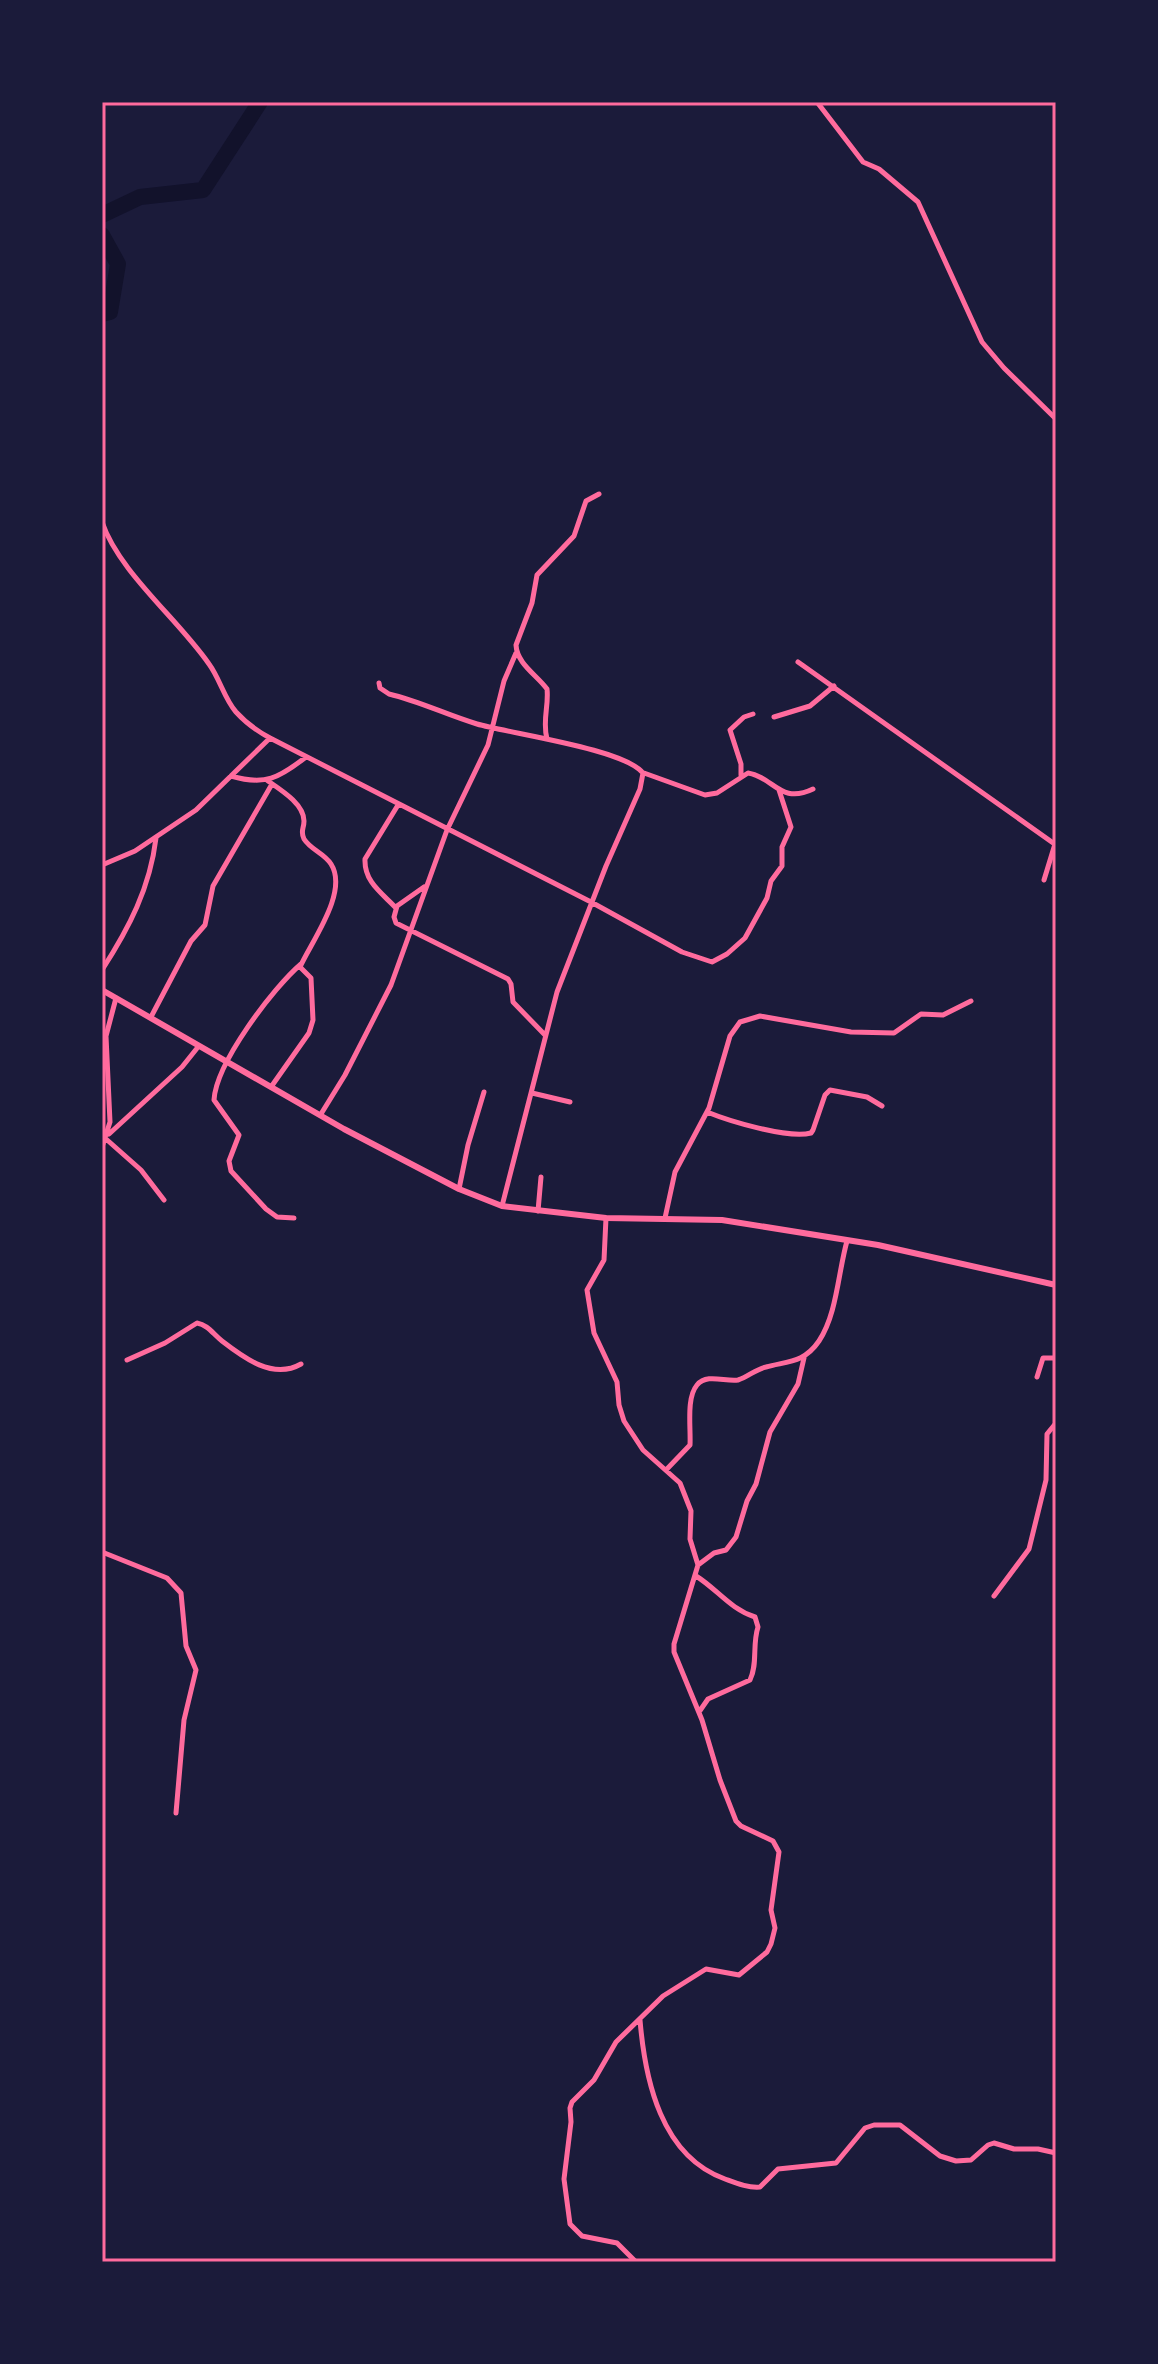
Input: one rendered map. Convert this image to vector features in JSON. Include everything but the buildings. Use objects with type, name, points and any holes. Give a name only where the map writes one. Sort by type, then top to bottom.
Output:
[{"type":"street","points":[[817,102],[863,162],[879,169],[918,202],[982,342],[1056,419]]},
{"type":"street","points":[[321,1114],[391,985],[447,830],[494,728],[504,681],[516,653],[519,631],[532,603],[537,575],[574,536],[586,501],[599,494]]},
{"type":"street","points":[[102,522],[111,542],[137,578],[208,662],[231,706],[248,724],[658,940],[703,960],[712,962],[727,954],[752,929],[758,911],[767,898],[771,881],[782,866],[782,847],[792,824],[779,790]]},
{"type":"street","points":[[516,653],[547,689],[544,722],[547,739]]},
{"type":"street","points":[[798,662],[1056,844],[1044,880]]},
{"type":"street","points":[[379,683],[380,688],[389,694],[494,728],[547,739],[634,764],[643,773],[705,795],[717,793],[748,773],[758,775],[779,790],[797,795],[813,789]]},
{"type":"street","points":[[774,717],[810,706],[834,686]]},
{"type":"street","points":[[741,776],[741,764],[730,730],[744,717],[753,714]]},
{"type":"street","points":[[102,865],[135,851],[196,810],[270,738]]},
{"type":"street","points":[[151,1017],[191,941],[205,925],[213,886],[270,783],[306,757]]},
{"type":"street","points":[[502,1206],[557,992],[591,902],[640,789],[643,773]]},
{"type":"street","points":[[231,776],[270,783],[298,806],[304,819],[303,837],[307,844],[331,862],[335,874],[327,917],[301,963],[280,983],[226,1063],[216,1085],[214,1100],[239,1135],[229,1161],[231,1171],[266,1209],[277,1217],[294,1218]]},
{"type":"street","points":[[396,908],[370,881],[365,859],[398,805]]},
{"type":"street","points":[[102,970],[133,919],[152,869],[156,837]]},
{"type":"street","points":[[425,887],[400,902],[394,920],[408,931],[508,979],[513,1002],[545,1035]]},
{"type":"street","points":[[271,1087],[309,1033],[313,1020],[311,978],[301,970],[301,963]]},
{"type":"street","points":[[102,990],[226,1063],[459,1189],[502,1206],[606,1218],[722,1220],[878,1245],[1056,1285]]},
{"type":"street","points":[[102,1147],[110,1122],[104,1073],[106,1036],[116,998]]},
{"type":"street","points":[[665,1218],[675,1172],[707,1112],[730,1036],[740,1022],[760,1016],[851,1032],[894,1033],[921,1014],[943,1015],[971,1001]]},
{"type":"street","points":[[107,1137],[182,1067],[198,1047]]},
{"type":"street","points":[[707,1112],[751,1126],[801,1135],[813,1130],[825,1095],[830,1090],[867,1097],[882,1106]]},
{"type":"street","points":[[459,1189],[484,1092]]},
{"type":"street","points":[[532,1093],[570,1102]]},
{"type":"street","points":[[107,1137],[141,1170],[164,1200]]},
{"type":"street","points":[[538,1212],[541,1177]]},
{"type":"street","points":[[606,1218],[604,1260],[587,1290],[591,1321],[617,1382],[624,1421],[643,1450],[680,1483],[691,1511],[690,1539],[698,1565],[674,1644],[679,1667],[699,1712],[736,1821],[773,1841],[778,1847],[777,1881],[771,1910],[774,1931],[767,1952],[740,1974],[706,1969],[663,1996],[616,2042],[594,2080],[572,2102],[564,2179],[567,2218],[582,2236],[617,2243],[636,2262]]},
{"type":"street","points":[[666,1470],[690,1445],[691,1405],[699,1383],[707,1379],[739,1379],[765,1367],[788,1364],[804,1357],[819,1342],[826,1327],[847,1241]]},
{"type":"street","points":[[127,1360],[165,1343],[197,1323],[207,1326],[225,1343],[267,1368],[288,1370],[301,1364]]},
{"type":"street","points":[[698,1565],[712,1554],[726,1550],[736,1537],[747,1501],[756,1484],[770,1432],[796,1389],[804,1357]]},
{"type":"street","points":[[1037,1377],[1043,1358],[1056,1358]]},
{"type":"street","points":[[994,1596],[1029,1549],[1046,1480],[1047,1434],[1056,1423]]},
{"type":"street","points":[[102,1552],[167,1578],[181,1593],[186,1646],[196,1670],[184,1720],[176,1813]]},
{"type":"street","points":[[696,1576],[733,1607],[755,1617],[758,1627],[753,1640],[754,1668],[750,1680],[708,1699],[699,1712]]},
{"type":"street","points":[[640,2019],[652,2085],[665,2128],[702,2169],[747,2187],[760,2187],[778,2169],[836,2163],[865,2128],[874,2125],[900,2125],[935,2154],[949,2160],[971,2160],[994,2143],[1014,2149],[1056,2153]]},
{"type":"waterway","points":[[102,215],[140,197],[203,190],[260,102]]},
{"type":"waterway","points":[[102,235],[118,264],[110,312],[102,314]]}]
